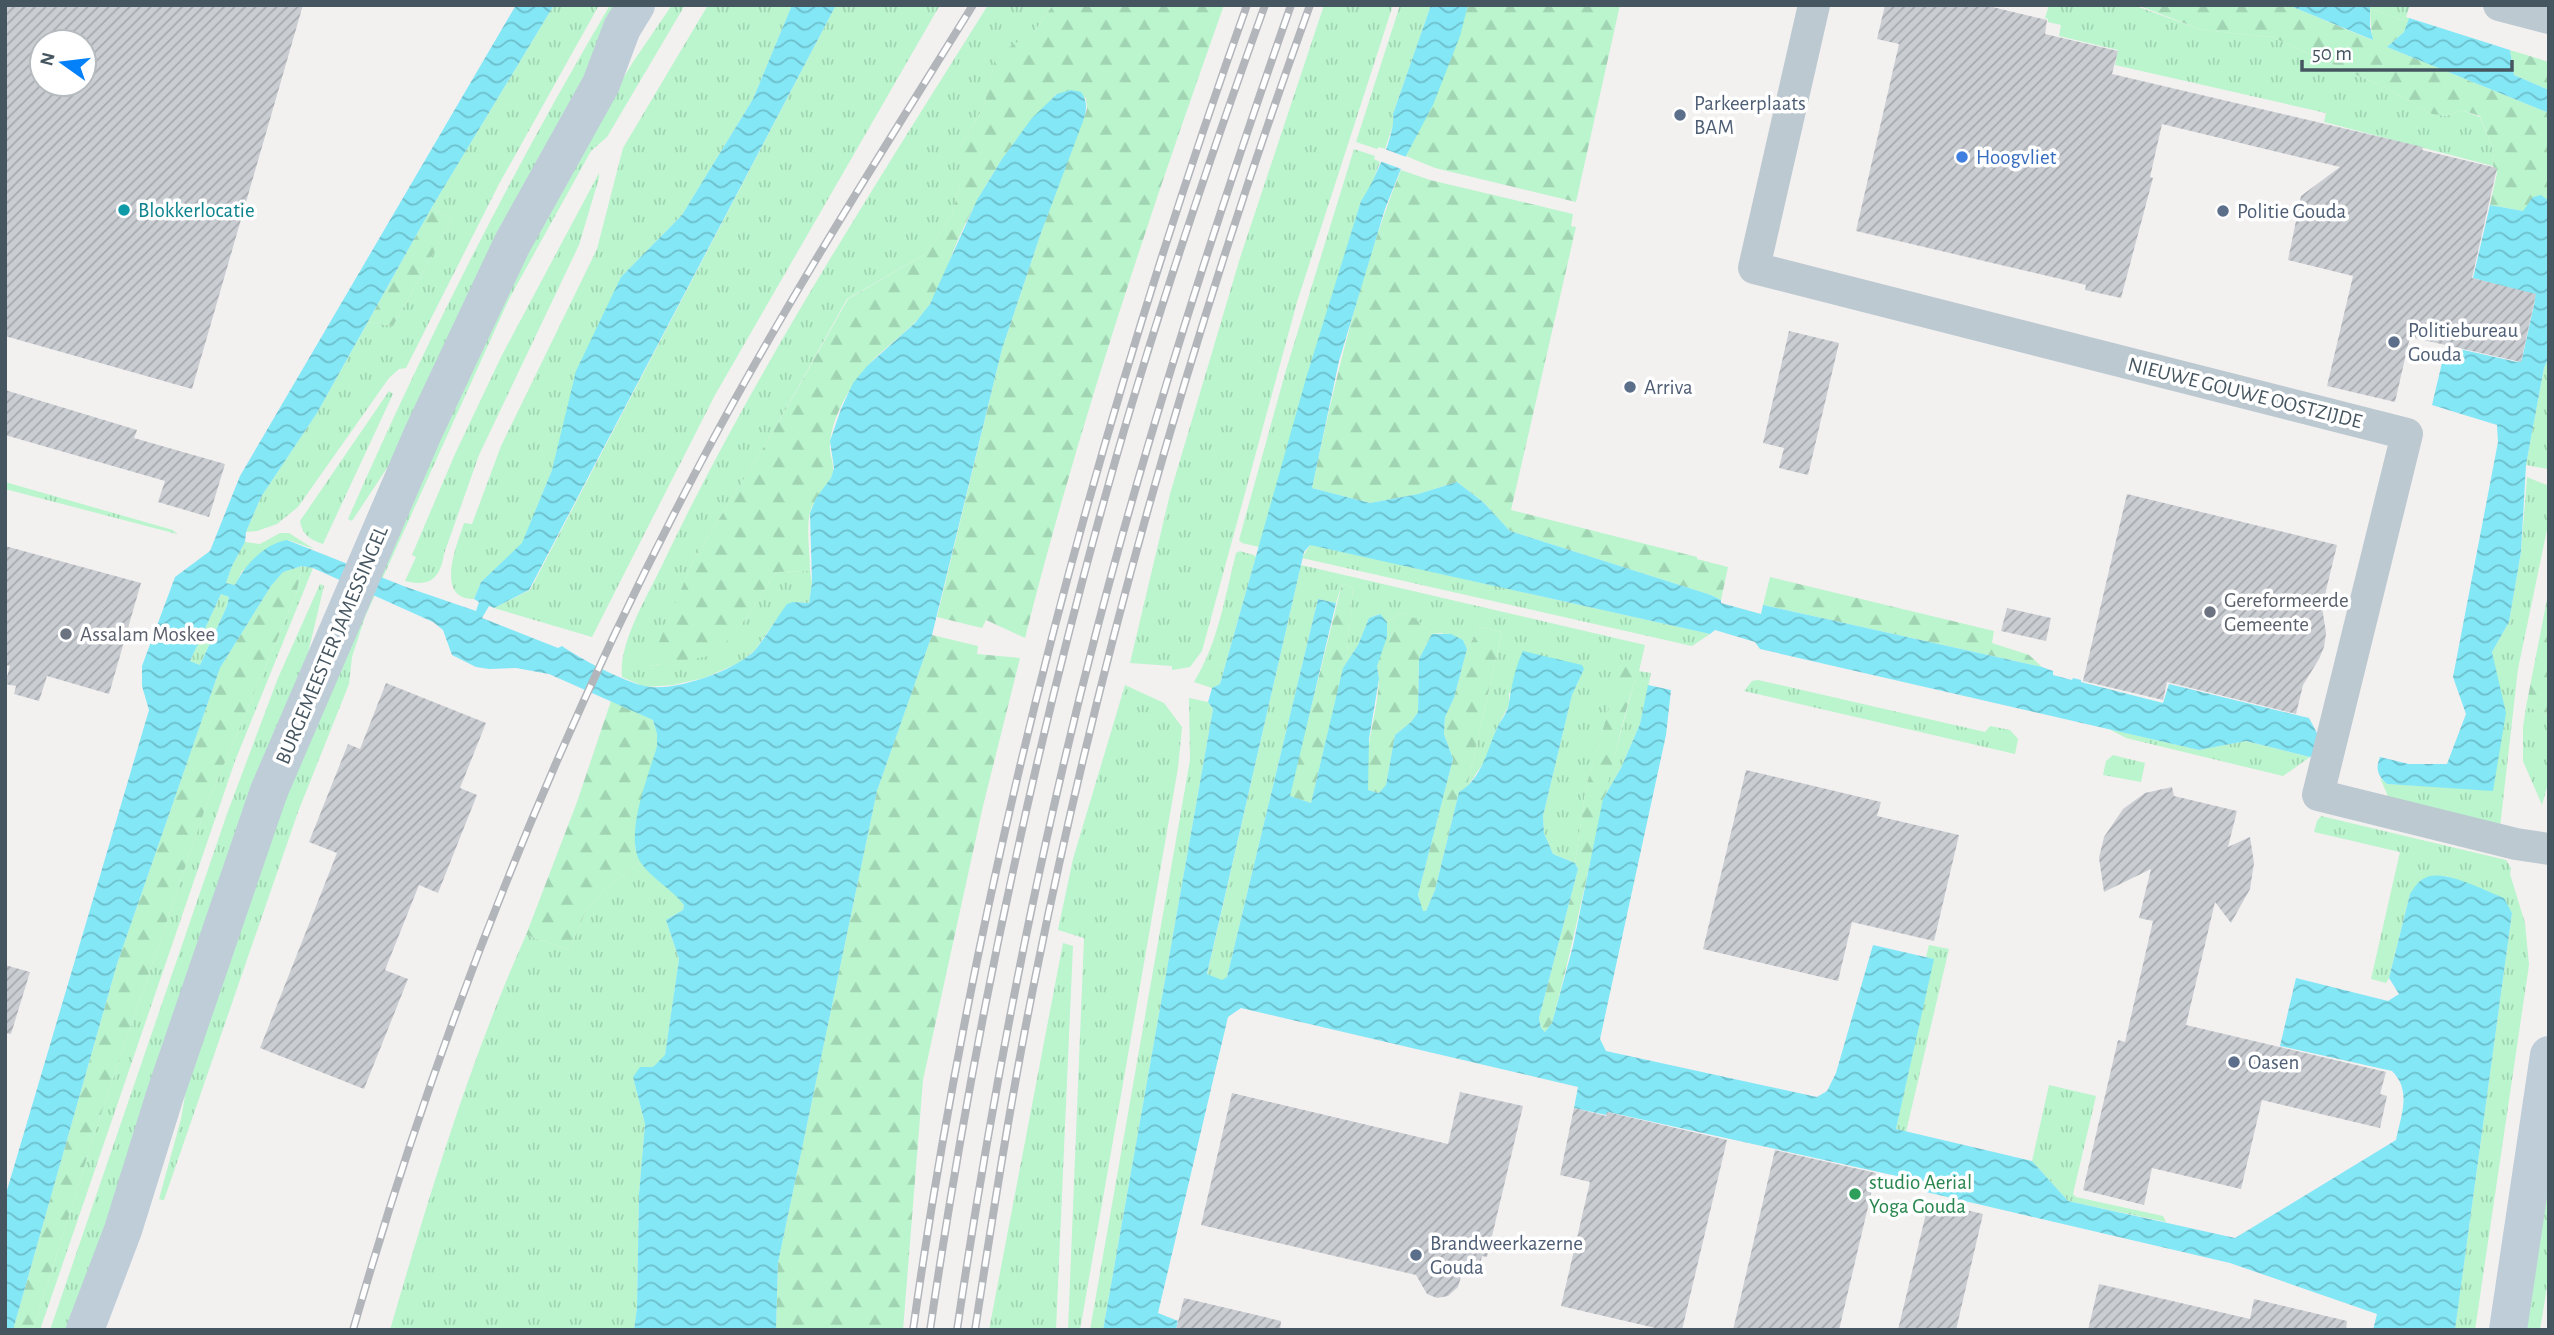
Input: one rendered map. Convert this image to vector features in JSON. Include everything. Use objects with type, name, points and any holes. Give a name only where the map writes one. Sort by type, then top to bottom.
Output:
[{"type":"main road","name":"BURGEMEESTER JAMESSINGEL","points":[[85,1330],[123,1230],[174,1069],[270,791],[423,433],[513,244],[601,84],[622,28],[636,5]]},
{"type":"main road","name":"BURGEMEESTER JAMESSINGEL","points":[[601,84],[660,5]]},
{"type":"main road","points":[[2508,1330],[2549,1055]]},
{"type":"main road","name":"BURGEMEESTER JAMESSINGEL","points":[[99,1330],[123,1230]]},
{"type":"street","points":[[2499,5],[2541,16]]},
{"type":"street","name":"NIEUWE GOUWE OOSTZIJDE","points":[[1814,6],[1754,268],[2407,434],[2318,794],[2516,844],[2549,849]]},
{"type":"green space","points":[[554,5],[599,5],[499,184],[406,368],[399,369],[389,378],[298,507],[277,524],[246,532],[261,497],[317,413],[368,322],[393,326],[452,220],[432,207]]},
{"type":"green space","points":[[610,5],[623,5],[395,456],[352,521],[348,519],[471,258]]},
{"type":"green space","points":[[672,5],[685,5],[607,137],[591,151],[509,299],[365,617],[352,657],[349,684],[298,812],[164,1200],[159,1199],[181,1119],[190,1067],[267,840],[483,336],[581,148],[633,62]]},
{"type":"green space","points":[[708,5],[792,5],[753,99],[682,215],[621,277],[552,470],[522,544],[481,582],[474,599],[462,597],[451,581],[451,569],[464,523],[472,524],[501,446],[597,249],[623,148]]},
{"type":"green space","points":[[836,5],[940,5],[715,395],[592,637],[494,608],[530,590]]},
{"type":"green space","points":[[988,5],[1053,5],[1034,32],[996,56],[984,106],[960,147],[960,183],[952,215],[925,254],[847,299],[772,434],[693,561],[650,666],[715,654],[748,616],[776,572],[810,571],[812,583],[809,603],[793,602],[776,620],[755,650],[741,662],[704,678],[673,685],[645,687],[622,677],[625,648],[636,617],[738,417],[860,209]]},
{"type":"green space","points":[[1053,5],[1224,5],[1169,162],[1092,398],[1025,638],[986,620],[982,628],[937,617],[1002,349],[1087,109],[1086,98],[1057,94],[1015,141],[991,176],[961,233],[929,305],[915,323],[865,369],[842,404],[831,435],[832,476],[810,512],[810,571],[776,572],[748,616],[715,655],[649,666],[693,561],[772,434],[848,299],[925,254],[952,215],[960,183],[960,147],[984,106],[996,55],[1034,32]]},
{"type":"green space","points":[[1324,5],[1393,5],[1297,302],[1202,651],[1190,667],[1172,670],[1172,666],[1130,663],[1170,494],[1240,258]]},
{"type":"green space","points":[[1400,5],[1431,5],[1393,114],[1394,122],[1385,149],[1377,149],[1356,142]]},
{"type":"green space","points":[[1468,5],[1620,5],[1576,202],[1435,168],[1406,156],[1441,82]]},
{"type":"green space","points":[[2049,5],[2133,5],[2202,30],[2272,37],[2388,89],[2432,114],[2447,116],[2461,110],[2480,117],[2494,152],[2493,166],[2324,122],[2326,113],[2115,65],[2118,50],[2059,36],[2061,25],[2048,22],[2045,18]]},
{"type":"green space","points":[[2137,5],[2288,5],[2372,40],[2370,9],[2409,22],[2404,32],[2387,47],[2549,113],[2549,201],[2523,211],[2490,205],[2497,173],[2493,166],[2494,152],[2480,116],[2461,110],[2447,116],[2432,114],[2388,89],[2272,37],[2202,30]]},
{"type":"green space","points":[[2370,5],[2414,5],[2409,22],[2370,9]]},
{"type":"green space","points":[[2510,50],[2549,62],[2549,90],[2514,75]]},
{"type":"green space","points":[[1354,149],[1375,156],[1374,159],[1380,162],[1370,189],[1361,201],[1259,547],[1242,543],[1239,540],[1286,370]]},
{"type":"green space","points":[[1401,170],[1430,180],[1573,214],[1571,226],[1576,227],[1511,510],[1728,567],[1721,600],[1510,531],[1483,502],[1457,482],[1418,494],[1370,503],[1312,488],[1350,327],[1373,248]]},
{"type":"green space","points":[[599,173],[579,245],[479,455],[440,570],[427,582],[405,581],[416,557],[412,555],[455,454],[502,355]]},
{"type":"green space","points":[[432,207],[452,220],[393,326],[368,322]]},
{"type":"green space","points":[[2549,357],[2548,469],[2526,465],[2544,368]]},
{"type":"green space","points":[[389,391],[393,394],[323,544],[315,541],[305,533],[300,521]]},
{"type":"green space","points":[[2527,477],[2549,486],[2549,520],[2518,669],[2500,827],[2391,803],[2380,778],[2387,784],[2493,790],[2495,673],[2492,652],[2509,622],[2521,552]]},
{"type":"green space","points":[[5,482],[173,530],[177,534],[5,489]]},
{"type":"green space","points":[[280,533],[289,533],[314,549],[288,540],[242,571],[235,585],[226,583],[245,542],[260,544]]},
{"type":"green space","points":[[1310,545],[1710,634],[1692,646],[1302,558]]},
{"type":"green space","points":[[1240,551],[1256,556],[1220,684],[1212,688],[1194,682],[1215,636],[1236,553]]},
{"type":"green space","points":[[1301,565],[1645,645],[1639,671],[1651,673],[1640,724],[1621,768],[1603,799],[1635,679],[1624,658],[1586,787],[1575,863],[1553,854],[1544,833],[1543,816],[1572,695],[1584,669],[1509,693],[1509,705],[1496,730],[1489,755],[1467,787],[1502,632],[1480,627],[1467,649],[1463,640],[1441,633],[1432,634],[1416,619],[1402,612],[1387,622],[1379,614],[1369,618],[1358,645],[1343,668],[1347,653],[1353,587],[1342,584],[1336,603],[1318,599],[1227,977],[1222,981],[1207,975]]},
{"type":"green space","points":[[302,566],[313,568],[235,761],[40,1330],[33,1330],[96,1129],[205,809],[296,595]]},
{"type":"green space","points":[[302,566],[296,595],[205,809],[96,1129],[33,1330],[13,1330],[117,964],[220,668],[271,586],[283,572]]},
{"type":"green space","points":[[1770,577],[1994,631],[1992,643],[2029,655],[2042,667],[1763,605]]},
{"type":"green space","points":[[320,584],[324,586],[308,653],[72,1330],[50,1330],[228,811],[278,678]]},
{"type":"green space","points":[[1342,584],[1353,587],[1347,653],[1311,803],[1289,796]]},
{"type":"green space","points":[[2549,589],[2549,714],[2526,707]]},
{"type":"green space","points":[[221,594],[229,597],[227,606],[200,665],[190,661]]},
{"type":"green space","points":[[1402,612],[1416,619],[1432,634],[1419,659],[1418,712],[1411,722],[1395,735],[1386,786],[1379,793],[1368,790],[1367,776],[1368,749],[1379,681],[1377,665],[1387,622]]},
{"type":"green space","points":[[1480,627],[1502,632],[1467,787],[1459,792],[1435,890],[1426,911],[1422,911],[1418,895],[1453,759],[1444,734],[1445,717],[1454,698],[1467,649]]},
{"type":"green space","points":[[932,635],[978,646],[977,654],[1020,658],[983,806],[923,1080],[903,1330],[776,1330],[778,1263],[877,791]]},
{"type":"green space","points":[[1624,657],[1635,679],[1612,764],[1563,980],[1552,1023],[1545,1032],[1541,1028],[1539,1018],[1578,869],[1575,863],[1586,787]]},
{"type":"green space","points":[[1758,680],[1985,732],[1990,726],[2010,730],[2018,739],[2015,754],[1744,691],[1752,681]]},
{"type":"green space","points":[[1125,685],[1164,703],[1182,727],[1178,768],[1080,1330],[1068,1330],[1084,938],[1058,930],[1073,859]]},
{"type":"green space","points":[[1189,698],[1208,702],[1213,709],[1103,1330],[1090,1330],[1190,760]]},
{"type":"green space","points":[[611,701],[653,720],[657,734],[657,746],[635,829],[635,847],[641,862],[606,888],[587,909],[569,950],[526,935],[577,802]]},
{"type":"green space","points":[[2526,707],[2549,714],[2549,780],[2542,805],[2523,761]]},
{"type":"green space","points":[[2109,729],[2199,750],[2246,741],[2310,757],[2283,776],[2126,738]]},
{"type":"green space","points":[[2113,755],[2145,763],[2141,782],[2103,775],[2106,761]]},
{"type":"green space","points":[[2321,816],[2506,860],[2511,868],[2510,874],[2525,923],[2529,965],[2475,1330],[2455,1330],[2512,913],[2503,898],[2446,876],[2410,894],[2389,978],[2386,983],[2371,979],[2400,852],[2314,832]]},
{"type":"green space","points":[[641,862],[674,892],[684,905],[683,910],[666,920],[679,959],[665,1056],[653,1067],[633,1077],[645,1124],[639,1194],[637,1307],[634,1330],[390,1330],[468,1081],[526,935],[569,950],[587,909],[606,888]]},
{"type":"green space","points":[[1063,943],[1073,946],[1056,1330],[989,1330]]},
{"type":"green space","points":[[1929,945],[1949,949],[1906,1132],[1896,1129],[1933,959],[1926,957]]},
{"type":"green space","points":[[2049,1085],[2096,1096],[2073,1194],[2076,1197],[2163,1216],[2166,1222],[2068,1201],[2032,1161]]},
{"type":"green space","points":[[2549,1185],[2549,1274],[2540,1330],[2518,1330]]},
{"type":"water","points":[[516,5],[554,5],[432,207],[317,413],[261,497],[246,532],[245,542],[226,583],[235,585],[256,556],[287,540],[406,587],[476,611],[479,602],[474,599],[481,582],[522,543],[552,470],[576,371],[621,277],[682,215],[753,99],[792,5],[836,5],[529,590],[494,608],[489,606],[482,618],[558,648],[562,646],[602,669],[645,686],[671,686],[720,672],[735,665],[756,649],[787,604],[809,603],[812,583],[810,513],[816,498],[831,478],[834,468],[830,441],[853,383],[867,366],[915,323],[930,304],[977,200],[1032,118],[1057,94],[1071,90],[1081,92],[1084,96],[1085,115],[1002,349],[932,635],[877,791],[778,1263],[776,1330],[634,1330],[637,1307],[639,1194],[645,1124],[633,1077],[640,1067],[653,1067],[665,1055],[679,959],[666,920],[683,910],[684,905],[646,869],[636,851],[639,805],[657,746],[653,720],[549,674],[516,668],[476,667],[452,655],[443,630],[433,622],[313,568],[302,566],[283,572],[271,586],[220,668],[117,964],[13,1330],[5,1330],[5,1197],[149,710],[142,686],[142,666],[175,577],[210,551],[240,476]],"holes":[[[221,594],[229,597],[200,665],[190,661]]]},
{"type":"water","points":[[1431,5],[1468,5],[1460,36],[1433,105],[1406,156],[1385,209],[1339,361],[1312,488],[1370,503],[1418,494],[1457,482],[1483,502],[1510,531],[1711,595],[1721,600],[1721,603],[1761,614],[1763,605],[2042,667],[2053,671],[2053,675],[2163,703],[2169,684],[2309,718],[2318,735],[2313,755],[2310,757],[2246,741],[2199,750],[1760,649],[1755,642],[1715,630],[1710,634],[1310,545],[1304,552],[1207,974],[1222,980],[1227,977],[1318,599],[1336,603],[1290,796],[1311,803],[1343,668],[1358,645],[1369,618],[1380,614],[1387,622],[1387,637],[1377,666],[1379,679],[1369,739],[1368,790],[1379,793],[1386,785],[1395,735],[1411,722],[1418,712],[1419,659],[1432,634],[1451,634],[1463,640],[1467,649],[1454,698],[1445,717],[1444,734],[1453,759],[1418,895],[1423,911],[1426,911],[1435,890],[1459,792],[1473,780],[1483,763],[1507,710],[1514,676],[1523,651],[1582,665],[1584,669],[1572,695],[1543,816],[1544,833],[1553,854],[1575,863],[1578,869],[1539,1018],[1541,1028],[1545,1032],[1552,1023],[1573,946],[1603,799],[1621,768],[1640,724],[1648,685],[1671,690],[1666,735],[1600,1039],[1606,1051],[1817,1097],[1827,1091],[1836,1073],[1873,945],[1934,959],[1896,1129],[2032,1161],[2068,1201],[2235,1238],[2396,1140],[2403,1095],[2402,1087],[2392,1071],[2280,1046],[2296,978],[2388,1001],[2399,994],[2389,978],[2410,894],[2425,878],[2453,878],[2504,898],[2512,913],[2455,1330],[2373,1330],[2377,1314],[2230,1263],[1922,1191],[1924,1182],[1608,1112],[1606,1115],[1574,1108],[1578,1087],[1241,1008],[1228,1017],[1158,1313],[1178,1321],[1176,1330],[1103,1330],[1213,709],[1208,702],[1212,688],[1220,684],[1307,375],[1361,201],[1387,146],[1393,114]]},
{"type":"water","points":[[2288,5],[2370,5],[2373,40]]},
{"type":"water","points":[[2414,5],[2518,5],[2510,50],[2514,75],[2549,90],[2549,113],[2387,47],[2404,32]]},
{"type":"water","points":[[2541,195],[2549,201],[2549,357],[2544,368],[2526,465],[2521,552],[2509,622],[2492,652],[2506,713],[2493,791],[2387,784],[2378,772],[2380,757],[2409,764],[2447,764],[2466,714],[2453,677],[2498,442],[2497,425],[2432,405],[2446,346],[2517,362],[2522,359],[2534,295],[2473,278],[2490,205],[2523,211],[2533,197]]},
{"type":"pier","points":[[2410,5],[2521,5],[2513,51],[2406,17]]},
{"type":"pier","points":[[1382,148],[1409,158],[1404,170],[1377,160]]},
{"type":"building","name":"Blokkerlocatie","points":[[5,5],[303,5],[192,389],[5,336]]},
{"type":"building","points":[[1885,5],[1984,5],[2047,20],[2045,34],[2118,51],[2112,74],[2423,147],[2422,150],[2497,168],[2472,278],[2536,294],[2521,362],[2410,337],[2395,402],[2327,386],[2353,276],[2288,260],[2301,196],[2340,167],[2162,124],[2150,177],[2153,178],[2121,298],[2085,290],[2086,285],[1856,231],[1899,44],[1877,39]]},
{"type":"building","points":[[1789,331],[1839,343],[1808,475],[1779,468],[1784,448],[1763,443]]},
{"type":"building","points":[[5,390],[137,430],[134,438],[225,464],[209,517],[158,502],[165,481],[5,435]]},
{"type":"building","name":"Gereformeerde Gemeente","points":[[2127,494],[2337,545],[2322,607],[2326,633],[2324,647],[2303,685],[2296,714],[2167,682],[2163,700],[2083,681]]},
{"type":"building","name":"Assalam Moskee","points":[[5,546],[141,583],[109,694],[47,676],[39,701],[14,694],[16,686],[5,684],[10,666],[5,665]]},
{"type":"building","points":[[2007,608],[2051,618],[2046,641],[2001,631]]},
{"type":"building","points":[[386,683],[486,723],[460,788],[477,795],[438,893],[419,885],[385,970],[408,979],[364,1089],[260,1048],[337,853],[309,842],[348,744],[360,749]]},
{"type":"building","points":[[1746,770],[1881,802],[1877,816],[1959,835],[1934,941],[1852,922],[1838,981],[1703,949]]},
{"type":"building","points":[[2172,787],[2174,796],[2237,811],[2228,847],[2250,837],[2254,863],[2250,889],[2231,923],[2215,902],[2186,1025],[2386,1072],[2380,1094],[2387,1096],[2380,1128],[2262,1100],[2241,1189],[2152,1168],[2144,1205],[2083,1190],[2118,1040],[2125,1042],[2153,921],[2139,918],[2151,869],[2104,892],[2099,858],[2104,837],[2123,809],[2145,793]]},
{"type":"building","points":[[5,965],[30,972],[11,1034],[5,1033]]},
{"type":"building","points":[[1460,1092],[1523,1106],[1487,1257],[1482,1256],[1478,1273],[1463,1270],[1458,1287],[1448,1296],[1437,1298],[1427,1294],[1416,1275],[1201,1225],[1232,1093],[1448,1144]]},
{"type":"building","points":[[1574,1108],[1606,1116],[1607,1112],[1727,1140],[1682,1330],[1664,1330],[1561,1306],[1590,1182],[1560,1175]]},
{"type":"building","points":[[1775,1150],[1876,1173],[1839,1330],[1733,1330]]},
{"type":"building","points":[[1929,1201],[1983,1214],[1956,1330],[1898,1330]]},
{"type":"building","points":[[2099,1284],[2250,1319],[2254,1299],[2347,1321],[2346,1330],[2088,1330]]},
{"type":"building","points":[[1184,1298],[1281,1321],[1280,1330],[1176,1330]]},
{"type":"railway","points":[[353,1330],[423,1106],[462,996],[504,887],[597,672],[701,462],[765,345],[973,5]]},
{"type":"railway","points":[[913,1330],[939,1161],[971,992],[1006,825],[1046,659],[1139,330],[1247,5]]},
{"type":"railway","points":[[930,1330],[985,1010],[1006,903],[1054,692],[1144,362],[1202,183],[1265,5]]},
{"type":"railway","points":[[957,1330],[1001,1065],[1075,715],[1118,550],[1164,393],[1212,237],[1291,5]]},
{"type":"railway","points":[[975,1330],[1029,1009],[1092,721],[1156,480],[1192,360],[1229,241],[1310,5]]},
{"type":"place","name":"Parkeerplaats BAM","points":[[1680,115]]},
{"type":"place","name":"Hoogvliet","points":[[1962,157]]},
{"type":"place","name":"Blokkerlocatie","points":[[124,210]]},
{"type":"place","name":"Politie Gouda","points":[[2223,211]]},
{"type":"place","name":"Politiebureau Gouda","points":[[2394,342]]},
{"type":"place","name":"Arriva","points":[[1630,387]]},
{"type":"place","name":"Gereformeerde Gemeente","points":[[2210,612]]},
{"type":"place","name":"Assalam Moskee","points":[[66,634]]},
{"type":"place","name":"Oasen","points":[[2234,1062]]},
{"type":"place","name":"studio Aerial Yoga Gouda","points":[[1855,1194]]},
{"type":"place","name":"Brandweerkazerne Gouda","points":[[1416,1255]]}]
